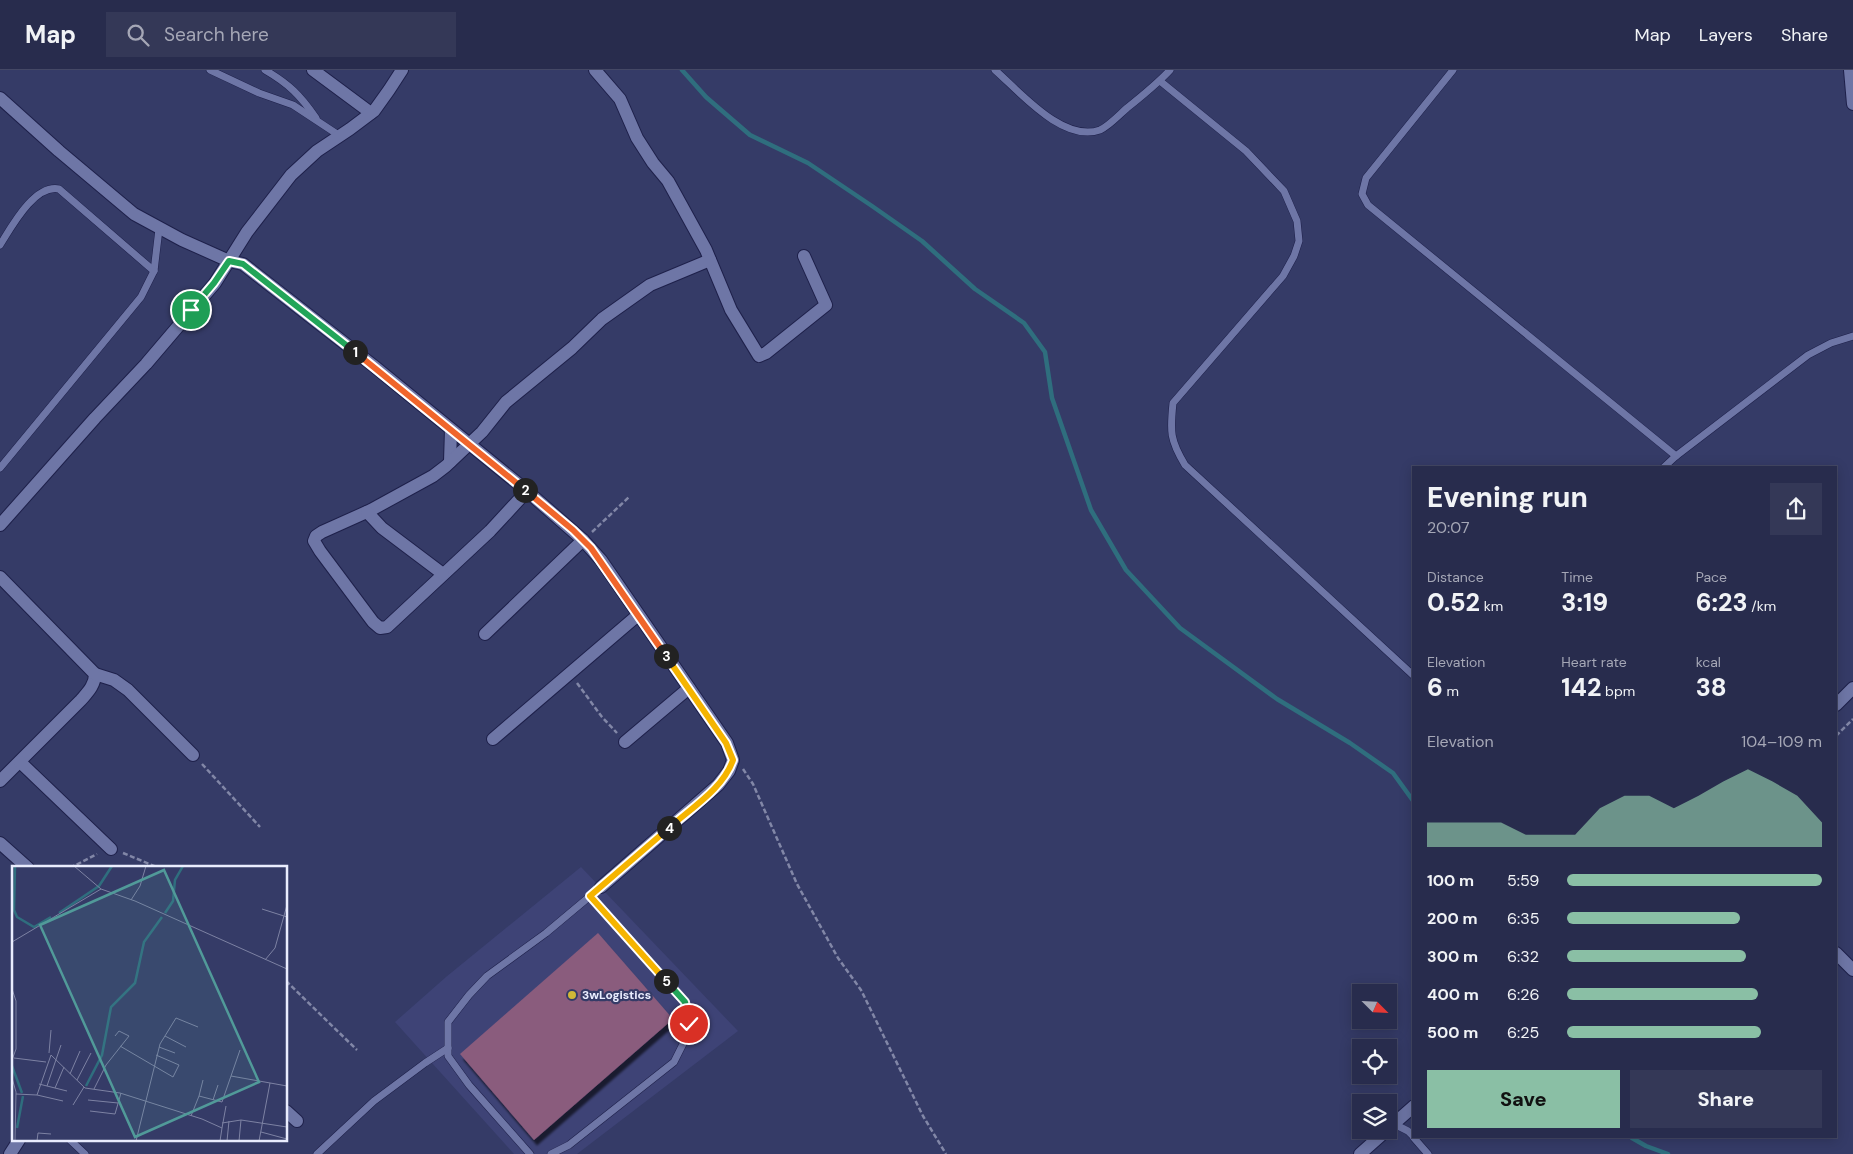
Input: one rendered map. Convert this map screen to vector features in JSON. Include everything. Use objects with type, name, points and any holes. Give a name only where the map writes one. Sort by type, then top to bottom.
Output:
[{"type":"street","points":[[314,70],[371,113]]},
{"type":"street","points":[[0,525],[95,418],[146,364],[214,283],[247,232],[291,175],[317,151],[371,113],[402,70]]},
{"type":"street","points":[[595,70],[620,99],[637,138],[653,163],[668,180],[710,260],[731,310],[759,356],[826,305],[804,256]]},
{"type":"street","points":[[1850,70],[1853,104]]},
{"type":"street","points":[[0,98],[134,214],[158,229],[229,261],[243,264],[527,491],[583,540],[601,560],[726,743],[733,760],[729,771],[718,785],[601,887]]},
{"type":"street","points":[[527,491],[506,514],[387,627],[380,628],[373,622],[314,541],[316,536],[322,532],[367,512],[433,476],[482,432],[506,402],[572,348],[602,319],[650,285],[710,260]]},
{"type":"street","points":[[450,430],[450,462]]},
{"type":"street","points":[[367,512],[382,528],[443,574]]},
{"type":"street","points":[[485,634],[583,540]]},
{"type":"street","points":[[0,577],[95,674],[114,680],[128,690],[193,755]]},
{"type":"street","points":[[493,739],[638,614]]},
{"type":"street","points":[[0,781],[81,700],[91,688],[95,680],[95,674]]},
{"type":"street","points":[[625,742],[689,688]]},
{"type":"street","points":[[1837,704],[1853,688]]},
{"type":"street","points":[[20,762],[111,848]]},
{"type":"street","points":[[0,843],[26,866]]},
{"type":"street","points":[[1837,955],[1853,970]]},
{"type":"street","points":[[1397,1121],[1412,1108]]},
{"type":"street","points":[[288,1113],[297,1121]]},
{"type":"street","points":[[1360,1154],[1377,1139]]},
{"type":"street","points":[[10,1154],[18,1142]]},
{"type":"lane","points":[[210,70],[258,92],[293,105],[340,136]]},
{"type":"lane","points":[[265,70],[285,82],[302,99],[319,122]]},
{"type":"lane","points":[[995,70],[1040,111],[1068,129],[1084,132],[1101,130],[1160,81],[1170,70]]},
{"type":"lane","points":[[1452,70],[1366,178],[1362,194],[1368,205],[1676,456]]},
{"type":"lane","points":[[1160,81],[1246,151],[1284,192],[1297,221],[1299,241],[1294,256],[1283,276],[1173,403],[1170,428],[1174,446],[1185,466],[1412,674]]},
{"type":"lane","points":[[0,245],[23,210],[42,191],[54,188],[59,189],[154,271]]},
{"type":"lane","points":[[0,468],[141,296],[154,271],[158,229]]},
{"type":"lane","points":[[1666,466],[1676,456],[1808,355],[1830,343],[1853,336]]},
{"type":"lane","points":[[530,1154],[469,1085],[448,1056],[448,1022],[487,976],[546,932],[601,887]]},
{"type":"lane","points":[[551,1154],[570,1145],[674,1062],[683,1044],[689,1024],[685,1002],[590,896]]},
{"type":"lane","points":[[318,1154],[374,1101],[448,1048]]},
{"type":"lane","points":[[1397,1129],[1408,1131],[1412,1135]]},
{"type":"lane","points":[[1415,1138],[1428,1154]]},
{"type":"lane","points":[[72,1142],[85,1154]]},
{"type":"path","points":[[583,540],[629,497]]},
{"type":"path","points":[[570,673],[602,717],[625,742]]},
{"type":"path","points":[[1837,735],[1853,719]]},
{"type":"path","points":[[193,755],[260,827]]},
{"type":"path","points":[[733,760],[744,770],[753,784],[797,884],[838,958],[861,990],[923,1116],[946,1154]]},
{"type":"path","points":[[288,983],[358,1050]]},
{"type":"shaded area","points":[[581,867],[738,1031],[577,1154],[514,1154],[395,1022],[446,977]]},
{"type":"building","points":[[598,933],[673,1019],[534,1140],[460,1054]]},
{"type":"waterway","points":[[682,70],[706,97],[750,135],[808,163],[872,206],[922,241],[975,289],[1024,323],[1045,352],[1052,398],[1091,510],[1126,570],[1180,628],[1277,699],[1350,743],[1393,773],[1412,799]]},
{"type":"waterway","points":[[1632,1138],[1646,1146],[1668,1154]]},
{"type":"place","name":"3wLogistics","points":[[572,995]]},
{"type":"route","points":[[191,310],[214,283],[229,261],[243,264],[527,491],[573,530],[601,560],[726,743],[733,760],[729,771],[718,785],[590,896],[685,1002],[689,1024]]}]
